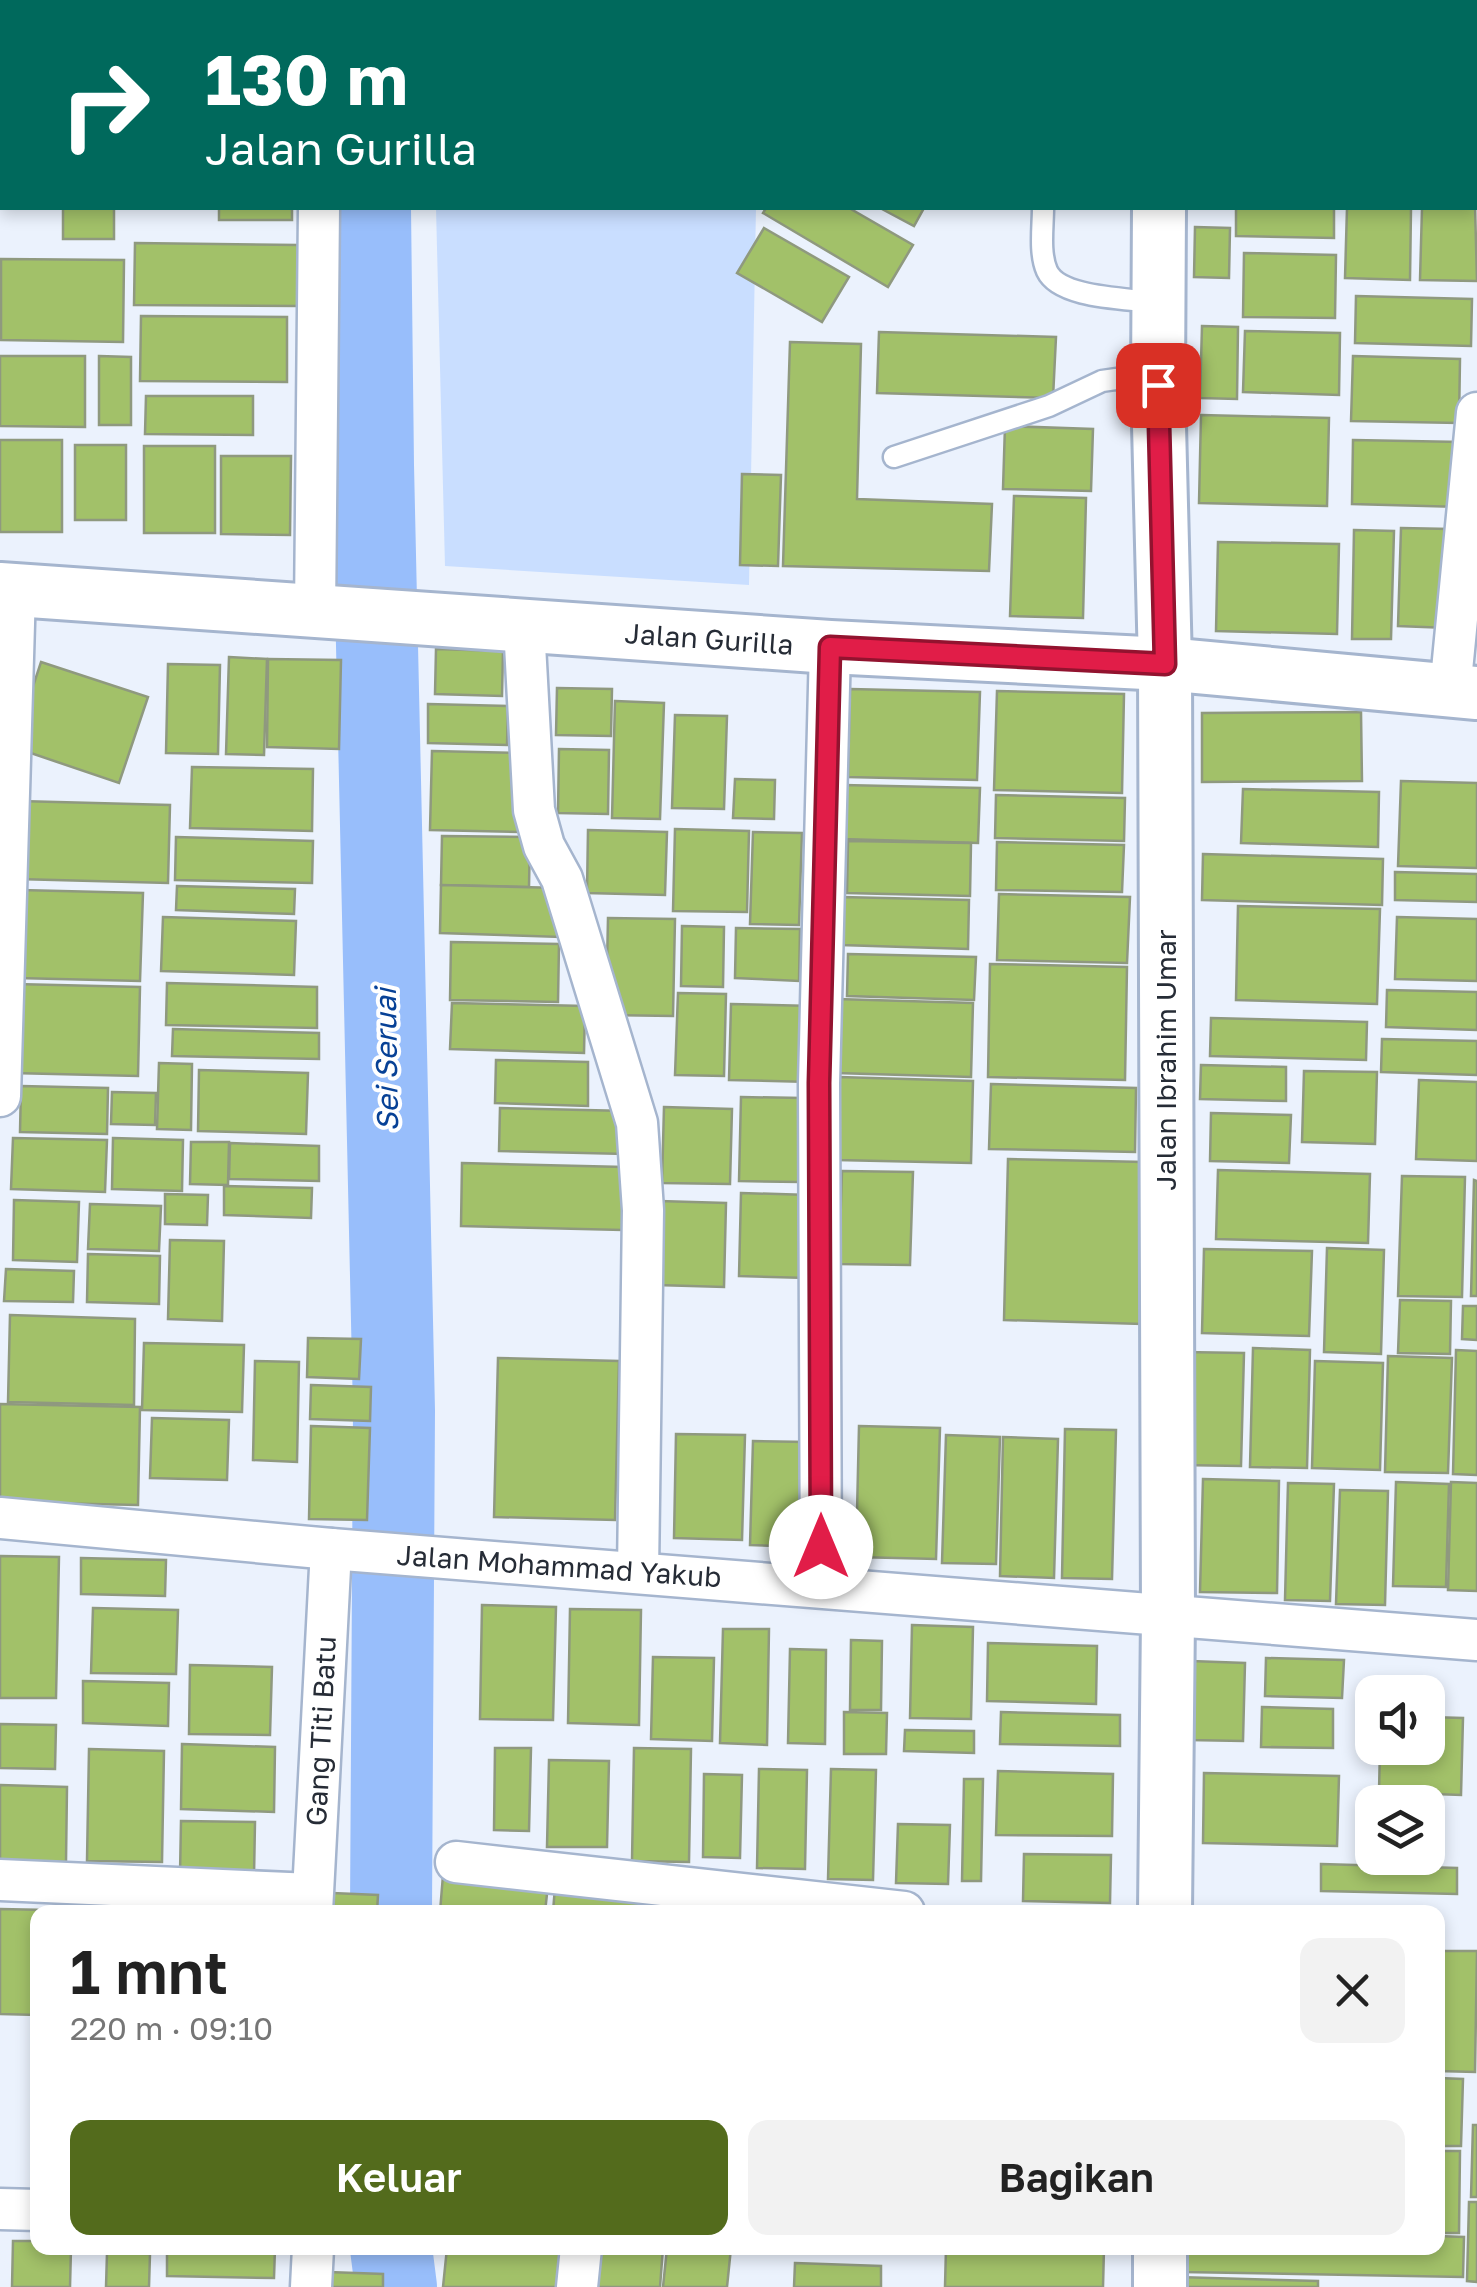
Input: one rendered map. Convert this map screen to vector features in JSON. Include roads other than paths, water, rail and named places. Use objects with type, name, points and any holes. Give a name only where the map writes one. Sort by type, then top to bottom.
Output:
[{"type":"street","points":[[320,210],[330,613]]},
{"type":"street","name":"Jalan Ibrahim Umar","points":[[1159,210],[1158,385],[1165,664],[1165,1905]]},
{"type":"street","points":[[1464,692],[1477,414]]},
{"type":"street","points":[[0,1096],[7,590]]},
{"type":"street","name":"Jalan Gurilla","points":[[7,590],[830,647],[1165,664],[1464,692]]},
{"type":"street","points":[[524,626],[534,810],[544,846],[562,879],[637,1124],[643,1210],[638,1572]]},
{"type":"street","points":[[821,1586],[819,1083],[830,647]]},
{"type":"street","name":"Jalan Mohammad Yakub","points":[[0,1518],[348,1550],[1477,1640]]},
{"type":"street","name":"Gang Titi Batu","points":[[312,1903],[348,1550]]},
{"type":"street","points":[[456,1862],[656,1898],[780,1905]]},
{"type":"street","points":[[0,1880],[312,1903]]},
{"type":"street","points":[[0,2209],[30,2210]]},
{"type":"street","points":[[311,2287],[313,2255]]},
{"type":"street","points":[[577,2287],[579,2255]]},
{"type":"street","points":[[1160,2255],[1160,2287]]},
{"type":"lane","points":[[1043,210],[1043,257],[1048,273],[1058,284],[1072,292],[1160,303]]},
{"type":"lane","points":[[894,457],[1048,406],[1102,381],[1158,385]]},
{"type":"waterway","name":"Sei Seruai","points":[[370,210],[394,1411],[391,1905]]},
{"type":"waterway","name":"Sei Seruai","points":[[392,2255],[396,2287]]}]
